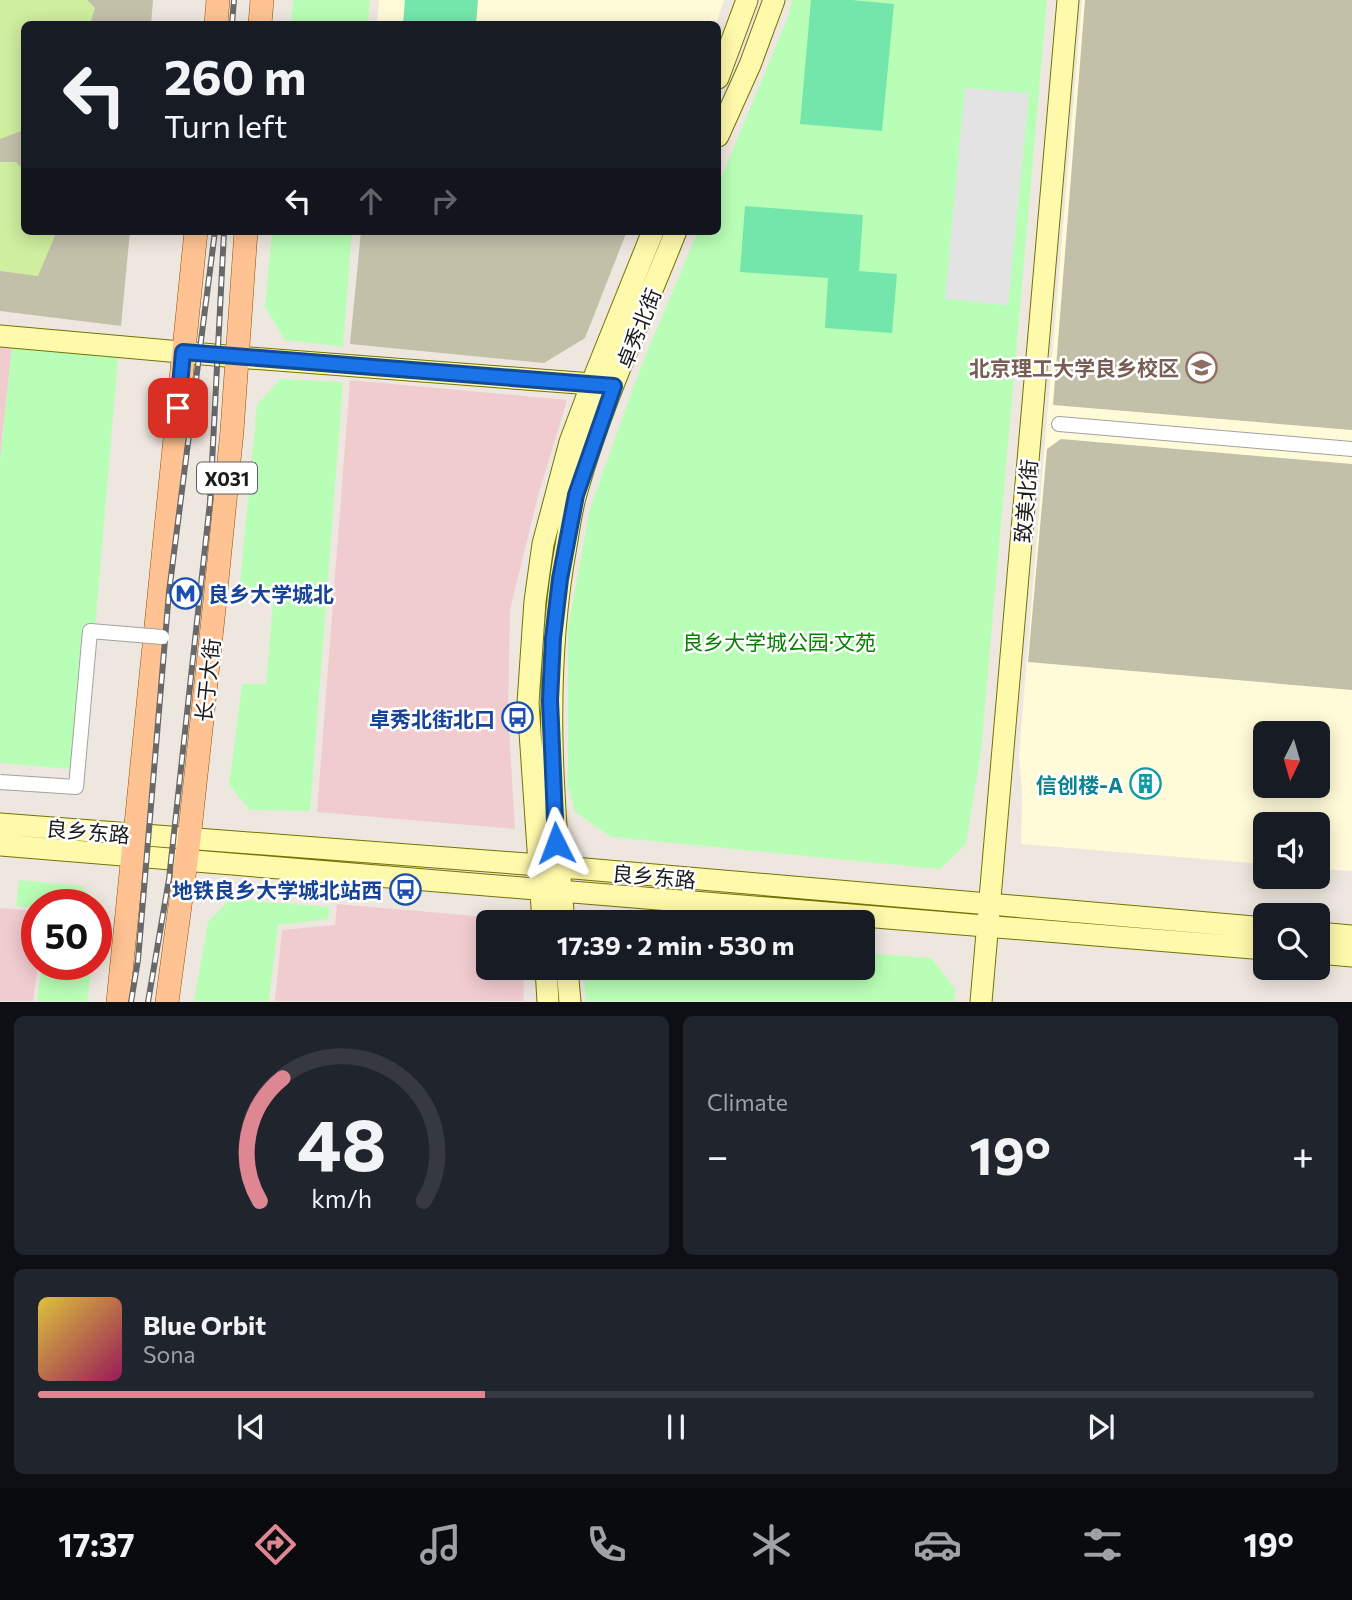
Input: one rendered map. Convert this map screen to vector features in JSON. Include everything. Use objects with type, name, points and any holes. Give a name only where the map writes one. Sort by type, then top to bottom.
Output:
[{"type":"main road","points":[[216,21],[218,0]]},
{"type":"main road","points":[[260,21],[262,0]]},
{"type":"main road","points":[[721,70],[747,0]]},
{"type":"main road","points":[[721,129],[750,65],[774,0]]},
{"type":"main road","name":"致美北街","points":[[981,1002],[1068,0]]},
{"type":"main road","name":"X031","points":[[118,1002],[196,235]]},
{"type":"main road","name":"长于大街","points":[[167,1002],[187,850],[231,444],[246,235]]},
{"type":"main road","points":[[548,866],[528,703],[535,601],[543,544],[570,442],[651,235]]},
{"type":"main road","name":"卓秀北街","points":[[559,910],[551,891],[548,866],[553,638],[560,579],[576,495],[614,386],[674,235]]},
{"type":"main road","points":[[0,336],[614,386]]},
{"type":"main road","name":"良乡东路","points":[[0,824],[135,846]]},
{"type":"main road","name":"良乡东路","points":[[0,845],[135,846],[548,866],[1253,927]]},
{"type":"main road","name":"良乡东路","points":[[187,850],[551,891],[1253,948]]},
{"type":"main road","name":"卓秀北街","points":[[546,910],[551,891]]},
{"type":"main road","points":[[1330,934],[1352,936]]},
{"type":"main road","points":[[1330,954],[1352,956]]},
{"type":"main road","points":[[547,980],[548,1002]]},
{"type":"main road","points":[[569,980],[570,1002]]},
{"type":"street","points":[[1059,424],[1352,449]]},
{"type":"street","points":[[0,782],[76,788],[90,631],[162,637]]},
{"type":"shaded area","points":[[0,0],[153,0],[151,21],[21,21],[21,235],[130,235],[121,326],[0,311]]},
{"type":"shaded area","points":[[379,0],[724,0],[717,21],[377,21]]},
{"type":"shaded area","name":"北京理工大学良乡校区","points":[[1082,0],[1352,0],[1352,871],[1330,870],[1330,812],[1253,812],[1253,863],[1021,844],[1022,792],[1019,754]]},
{"type":"shaded area","points":[[1085,0],[1352,0],[1352,430],[1053,405]]},
{"type":"shaded area","points":[[965,88],[1029,93],[1008,305],[945,299]]},
{"type":"shaded area","points":[[361,235],[625,235],[585,338],[544,363],[350,344]]},
{"type":"shaded area","points":[[0,346],[12,347],[0,459]]},
{"type":"shaded area","points":[[350,380],[567,400],[538,496],[510,610],[508,712],[515,829],[317,812]]},
{"type":"shaded area","points":[[1061,439],[1352,464],[1352,690],[1028,662],[1047,449]]},
{"type":"shaded area","points":[[337,904],[476,916],[476,980],[523,980],[524,1001],[275,1001],[282,930],[335,925]]},
{"type":"shaded area","points":[[0,908],[21,910],[21,980],[36,980],[33,1001],[0,1001]]},
{"type":"green space","points":[[0,0],[87,0],[95,8],[91,21],[21,21],[21,131],[0,139]]},
{"type":"green space","points":[[293,0],[370,0],[368,21],[291,21]]},
{"type":"green space","points":[[405,0],[478,0],[476,21],[403,21]]},
{"type":"green space","name":"良乡大学城公园·文苑","points":[[792,0],[1047,0],[981,752],[966,844],[940,869],[611,837],[575,812],[568,785],[568,627],[590,508],[640,369],[696,235],[721,235],[721,178],[788,17]]},
{"type":"green space","points":[[811,0],[894,4],[882,131],[800,124]]},
{"type":"green space","points":[[0,162],[16,162],[21,167],[21,235],[55,235],[38,276],[0,271]]},
{"type":"green space","points":[[745,206],[863,215],[859,271],[897,274],[892,333],[825,328],[828,278],[740,272]]},
{"type":"green space","points":[[272,235],[352,235],[343,347],[285,340],[265,307]]},
{"type":"green space","points":[[12,347],[118,358],[83,770],[0,763],[0,460]]},
{"type":"green space","points":[[280,379],[343,382],[310,811],[250,810],[229,785],[242,684],[266,684],[274,591],[239,592],[257,405]]},
{"type":"green space","points":[[19,880],[82,886],[85,889],[21,889],[21,906],[16,906]]},
{"type":"green space","points":[[230,899],[330,907],[328,919],[278,925],[269,1001],[194,1001],[208,922]]},
{"type":"green space","points":[[875,954],[932,958],[955,989],[955,1001],[586,1001],[584,980],[875,980]]},
{"type":"green space","points":[[40,980],[90,980],[87,1001],[37,1001]]},
{"type":"railway","points":[[232,21],[234,0]]},
{"type":"railway","points":[[131,1002],[138,960],[169,592],[214,235]]},
{"type":"railway","points":[[148,1002],[169,879],[210,502],[224,235]]},
{"type":"place","name":"北京理工大学良乡校区","points":[[1202,367]]},
{"type":"place","name":"良乡大学城北","points":[[185,593]]},
{"type":"place","name":"卓秀北街北口","points":[[518,718]]},
{"type":"place","name":"信创楼-A","points":[[1146,784]]},
{"type":"place","name":"地铁良乡大学城北站西","points":[[405,889]]},
{"type":"route","points":[[178,408],[183,352],[614,386],[576,495],[560,579],[553,638],[550,700],[556,843]]}]
